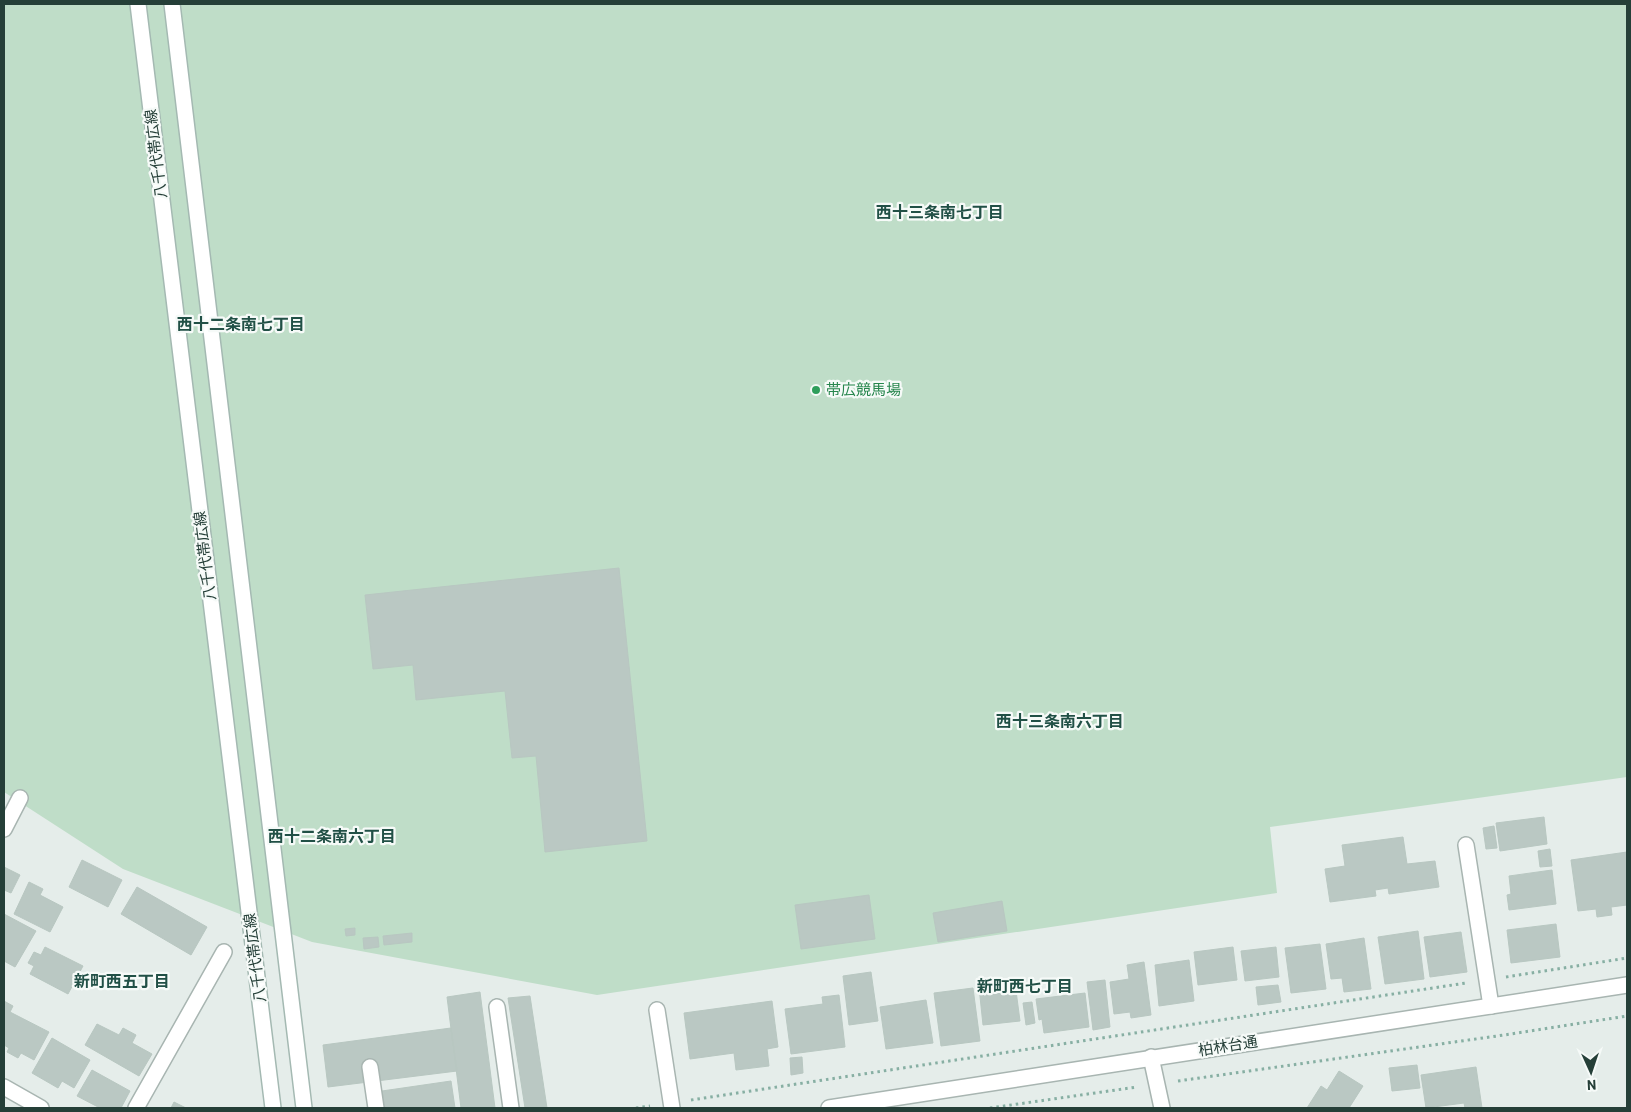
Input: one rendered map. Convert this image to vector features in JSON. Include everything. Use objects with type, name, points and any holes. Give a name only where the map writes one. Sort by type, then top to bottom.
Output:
[{"type":"main road","name":"八千代帯広線","points":[[138,4],[273,1108]]},
{"type":"main road","name":"八千代帯広線","points":[[172,4],[304,1108]]},
{"type":"main road","points":[[4,829],[20,798]]},
{"type":"main road","points":[[1466,845],[1491,1006]]},
{"type":"main road","points":[[136,1108],[224,952]]},
{"type":"main road","name":"柏林台通","points":[[829,1108],[1151,1057],[1627,986]]},
{"type":"main road","points":[[497,1007],[511,1108]]},
{"type":"main road","points":[[657,1010],[671,1106]]},
{"type":"main road","points":[[1151,1057],[1162,1108]]},
{"type":"main road","points":[[370,1067],[376,1108]]},
{"type":"main road","points":[[4,1086],[41,1108]]},
{"type":"path","points":[[636,1108],[671,1106],[1627,958]]},
{"type":"path","points":[[990,1108],[1627,1016]]},
{"type":"green space","name":"帯広競馬場","points":[[4,4],[1627,4],[1627,777],[1270,827],[1277,893],[597,995],[312,942],[123,869],[4,792]]},
{"type":"building","points":[[619,568],[647,841],[545,852],[536,756],[512,758],[505,691],[416,700],[413,665],[373,669],[365,595]]},
{"type":"building","points":[[1544,817],[1547,844],[1500,851],[1496,823]]},
{"type":"building","points":[[1494,826],[1497,848],[1486,849],[1483,828]]},
{"type":"building","points":[[1403,837],[1407,864],[1435,861],[1439,887],[1389,894],[1388,888],[1375,890],[1376,896],[1330,902],[1325,869],[1345,866],[1342,845]]},
{"type":"building","points":[[1550,849],[1552,866],[1540,867],[1538,851]]},
{"type":"building","points":[[1627,852],[1627,905],[1611,907],[1612,915],[1597,917],[1596,909],[1578,911],[1571,860]]},
{"type":"building","points":[[82,860],[122,880],[108,907],[69,887]]},
{"type":"building","points":[[4,867],[20,875],[11,893],[4,890]]},
{"type":"building","points":[[1552,870],[1556,904],[1509,910],[1507,895],[1511,894],[1509,876]]},
{"type":"building","points":[[29,882],[43,889],[40,895],[63,907],[50,932],[14,914]]},
{"type":"building","points":[[137,887],[207,927],[191,955],[121,914]]},
{"type":"building","points":[[869,895],[875,939],[801,949],[795,905]]},
{"type":"building","points":[[1002,901],[1007,931],[938,942],[933,913]]},
{"type":"building","points":[[4,914],[36,931],[15,967],[4,961]]},
{"type":"building","points":[[1556,924],[1560,957],[1511,963],[1507,930]]},
{"type":"building","points":[[355,928],[355,935],[346,936],[345,929]]},
{"type":"building","points":[[1418,931],[1424,979],[1385,984],[1378,937]]},
{"type":"building","points":[[1461,932],[1467,972],[1430,977],[1424,937]]},
{"type":"building","points":[[412,933],[412,942],[384,945],[383,936]]},
{"type":"building","points":[[378,937],[379,947],[364,949],[363,938]]},
{"type":"building","points":[[1364,938],[1371,989],[1344,992],[1342,978],[1331,979],[1326,944]]},
{"type":"building","points":[[1320,944],[1326,989],[1291,993],[1285,948]]},
{"type":"building","points":[[45,947],[83,966],[68,994],[30,974],[34,966],[28,963],[34,952],[41,955]]},
{"type":"building","points":[[1233,947],[1237,980],[1198,985],[1194,952]]},
{"type":"building","points":[[1276,947],[1279,977],[1245,981],[1241,951]]},
{"type":"building","points":[[1189,960],[1194,1001],[1159,1006],[1155,965]]},
{"type":"building","points":[[1144,962],[1151,1015],[1131,1018],[1130,1012],[1114,1014],[1110,982],[1129,979],[1127,965]]},
{"type":"building","points":[[871,972],[878,1021],[849,1025],[843,976]]},
{"type":"building","points":[[1105,980],[1110,1027],[1093,1030],[1087,982]]},
{"type":"building","points":[[1015,983],[1020,1021],[983,1025],[979,987]]},
{"type":"building","points":[[1278,985],[1281,1002],[1258,1005],[1256,987]]},
{"type":"building","points":[[973,988],[980,1041],[941,1046],[934,993]]},
{"type":"building","points":[[480,992],[495,1108],[461,1108],[447,997]]},
{"type":"building","points":[[1085,993],[1089,1027],[1044,1033],[1042,1019],[1039,1020],[1036,999]]},
{"type":"building","points":[[839,995],[845,1047],[791,1054],[785,1009],[823,1004],[822,997]]},
{"type":"building","points":[[530,996],[547,1108],[525,1108],[508,998]]},
{"type":"building","points":[[926,1000],[933,1043],[886,1049],[880,1007]]},
{"type":"building","points":[[4,1001],[13,1006],[10,1012],[49,1032],[34,1060],[21,1053],[18,1058],[7,1052],[9,1048],[4,1045]]},
{"type":"building","points":[[772,1001],[778,1047],[767,1049],[769,1066],[736,1070],[734,1053],[690,1059],[684,1013]]},
{"type":"building","points":[[1032,1002],[1035,1023],[1026,1025],[1023,1003]]},
{"type":"building","points":[[97,1024],[119,1035],[123,1028],[136,1035],[132,1043],[152,1054],[139,1076],[85,1045]]},
{"type":"building","points":[[451,1028],[457,1071],[328,1087],[323,1045]]},
{"type":"building","points":[[52,1038],[90,1060],[74,1088],[62,1081],[58,1088],[32,1073]]},
{"type":"building","points":[[802,1057],[803,1073],[791,1075],[790,1058]]},
{"type":"building","points":[[1417,1065],[1420,1088],[1392,1091],[1389,1068]]},
{"type":"building","points":[[1476,1067],[1482,1108],[1465,1108],[1464,1103],[1426,1108],[1421,1075]]},
{"type":"building","points":[[92,1070],[130,1091],[121,1108],[100,1108],[77,1096]]},
{"type":"building","points":[[1339,1071],[1363,1086],[1349,1108],[1307,1108],[1321,1086],[1327,1090]]},
{"type":"building","points":[[451,1081],[455,1108],[385,1108],[382,1091]]},
{"type":"building","points":[[174,1102],[186,1108],[171,1108]]},
{"type":"place","name":"帯広競馬場","points":[[816,390]]},
{"type":"district","name":"西十三条南七丁目","points":[[940,212]]},
{"type":"district","name":"西十二条南七丁目","points":[[241,324]]},
{"type":"district","name":"西十三条南六丁目","points":[[1060,721]]},
{"type":"district","name":"西十二条南六丁目","points":[[332,836]]},
{"type":"district","name":"新町西五丁目","points":[[122,981]]},
{"type":"district","name":"新町西七丁目","points":[[1025,986]]}]
